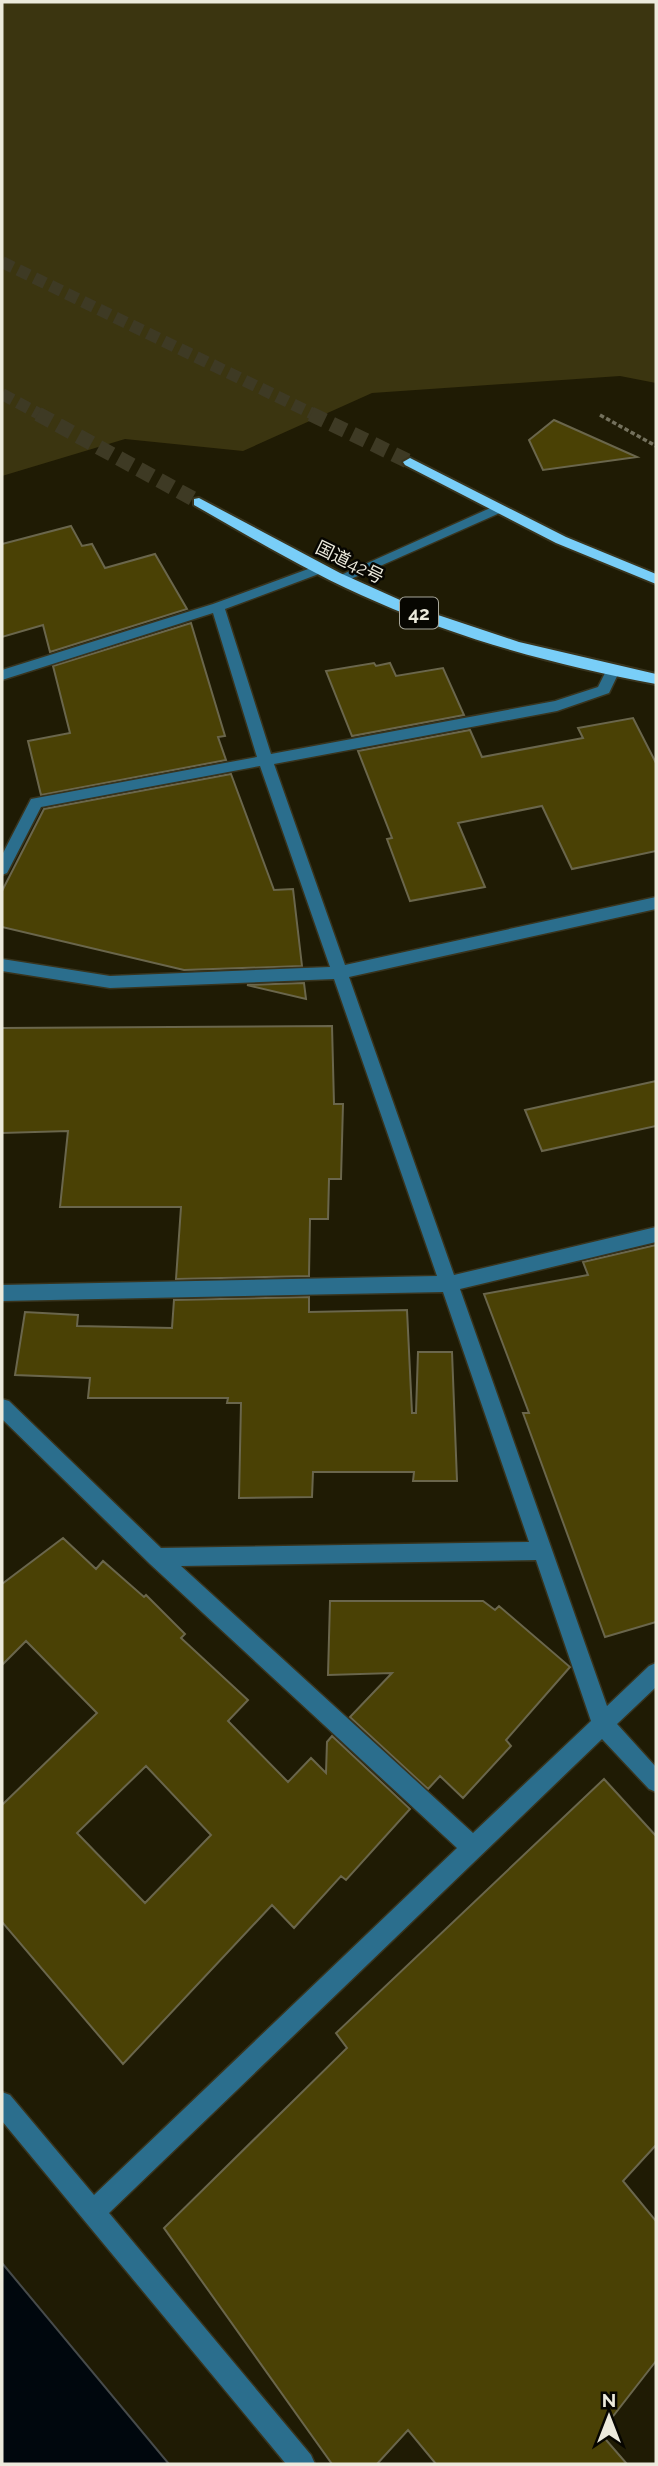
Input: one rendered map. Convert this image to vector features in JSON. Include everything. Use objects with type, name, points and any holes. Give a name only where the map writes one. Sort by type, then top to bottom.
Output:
[{"type":"highway","points":[[410,463],[561,540],[656,579]]},
{"type":"highway","name":"国道42号","points":[[199,502],[319,569],[383,599],[521,647],[656,679]]},
{"type":"street","points":[[339,579],[497,509]]},
{"type":"street","points":[[2,675],[218,607],[319,569]]},
{"type":"street","points":[[218,607],[265,759],[603,1724],[656,1782]]},
{"type":"street","points":[[2,869],[36,803],[557,706],[604,690],[613,670]]},
{"type":"street","points":[[2,965],[110,982],[227,979],[339,972],[656,903]]},
{"type":"street","points":[[2,1293],[448,1284],[656,1234]]},
{"type":"street","points":[[2,1407],[157,1557],[473,1848]]},
{"type":"street","points":[[157,1557],[542,1551]]},
{"type":"street","points":[[93,2212],[656,1673]]},
{"type":"street","points":[[2,2103],[302,2464]]},
{"type":"path","points":[[600,415],[656,446]]},
{"type":"shaded area","points":[[2,2],[656,2],[656,383],[620,376],[372,393],[243,451],[125,439],[2,476]]},
{"type":"shaded area","points":[[2,2263],[169,2464],[2,2464]]},
{"type":"building","points":[[554,420],[637,457],[543,470],[529,440]]},
{"type":"building","points":[[71,526],[82,546],[92,544],[105,568],[155,554],[187,609],[50,652],[43,625],[2,637],[2,544]]},
{"type":"building","points":[[191,623],[225,736],[218,737],[226,760],[41,795],[28,741],[70,733],[53,666]]},
{"type":"building","points":[[374,663],[376,666],[390,663],[396,676],[443,668],[464,715],[352,736],[326,671]]},
{"type":"building","points":[[633,718],[656,763],[656,851],[572,869],[542,806],[458,823],[485,887],[410,901],[387,839],[392,838],[358,751],[470,730],[482,757],[583,738],[578,728]]},
{"type":"building","points":[[231,774],[274,890],[293,889],[302,966],[184,970],[2,927],[2,891],[44,809]]},
{"type":"building","points":[[304,983],[306,999],[247,985]]},
{"type":"building","points":[[332,1026],[334,1104],[343,1104],[341,1179],[329,1179],[328,1219],[310,1219],[309,1276],[176,1279],[181,1207],[60,1207],[68,1131],[2,1133],[2,1028]]},
{"type":"building","points":[[656,1081],[656,1126],[542,1151],[525,1110]]},
{"type":"building","points":[[656,1245],[656,1622],[605,1637],[523,1413],[529,1413],[484,1294],[588,1275],[583,1262]]},
{"type":"building","points":[[309,1297],[309,1312],[407,1310],[412,1413],[416,1413],[418,1352],[452,1352],[457,1481],[413,1481],[414,1472],[313,1472],[312,1497],[239,1498],[241,1403],[227,1403],[228,1398],[88,1398],[90,1378],[15,1375],[25,1312],[78,1315],[77,1326],[172,1328],[174,1300]]},
{"type":"building","points":[[63,1538],[96,1569],[103,1561],[144,1597],[146,1595],[185,1634],[181,1638],[248,1700],[228,1721],[288,1782],[311,1758],[326,1773],[327,1742],[332,1736],[410,1809],[346,1880],[341,1876],[294,1928],[272,1905],[123,2064],[2,1922],[2,1805],[97,1713],[26,1641],[2,1665],[2,1584]],"holes":[[[146,1766],[211,1835],[145,1903],[77,1833]]]},
{"type":"building","points":[[330,1601],[483,1601],[495,1610],[499,1606],[570,1667],[506,1740],[511,1746],[463,1798],[440,1776],[428,1789],[350,1717],[392,1673],[328,1675]]},
{"type":"building","points":[[604,1779],[656,1836],[656,2145],[623,2181],[656,2221],[656,2361],[600,2433],[627,2464],[436,2464],[408,2430],[377,2464],[332,2464],[164,2228],[347,2048],[336,2033]]},
{"type":"tunnel","points":[[2,262],[315,415]]},
{"type":"tunnel","points":[[2,394],[41,415]]},
{"type":"tunnel","points":[[38,414],[199,502]]},
{"type":"tunnel","points":[[311,414],[410,462]]}]
